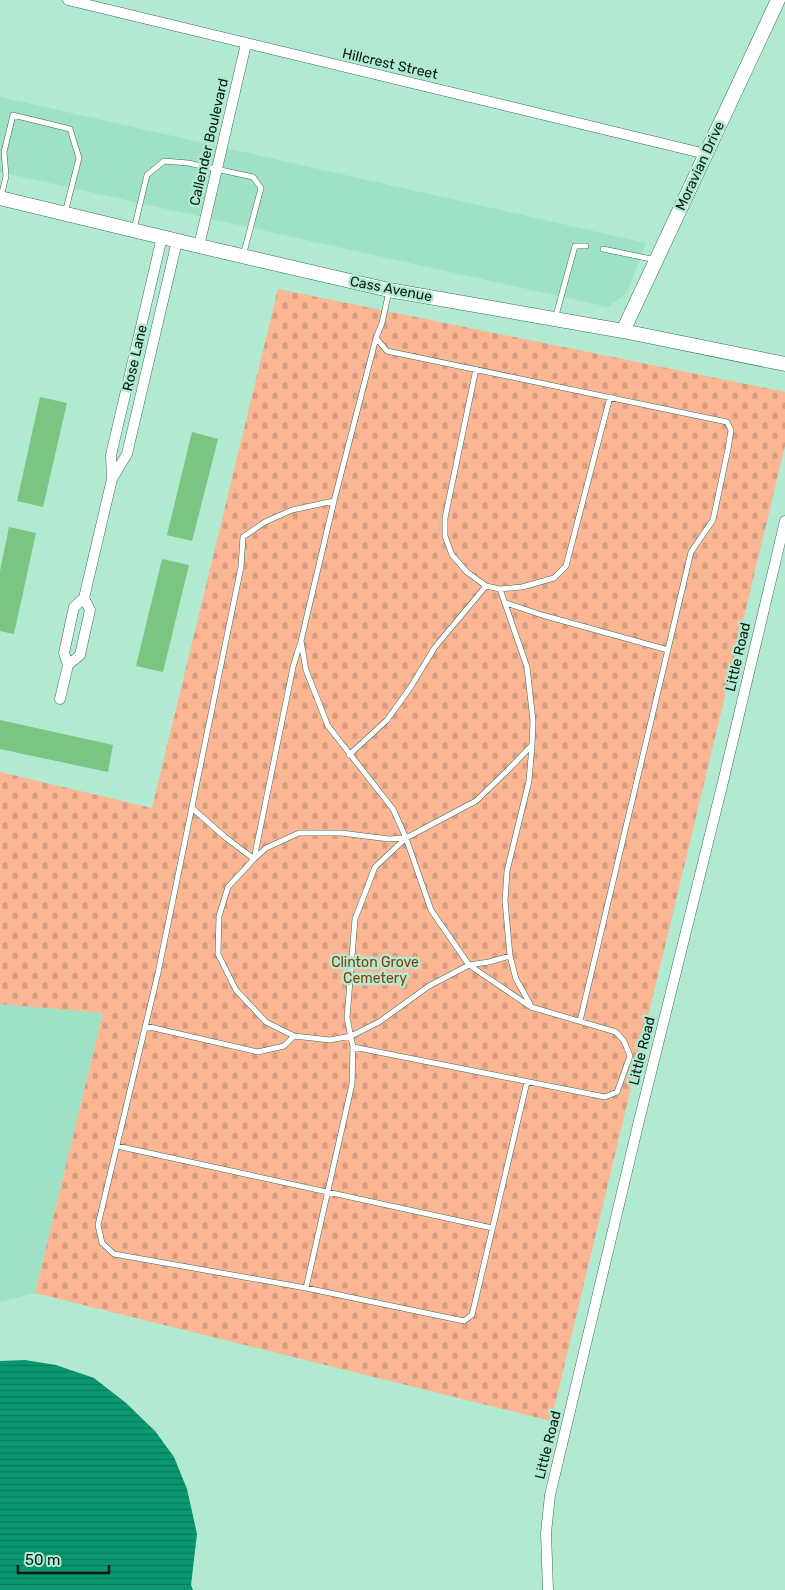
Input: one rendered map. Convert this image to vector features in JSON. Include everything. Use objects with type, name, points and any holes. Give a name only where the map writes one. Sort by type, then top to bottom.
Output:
[{"type":"main road","name":"Moravian Drive","points":[[623,331],[778,0]]},
{"type":"main road","name":"Cass Avenue","points":[[0,198],[389,290],[623,331],[785,364]]},
{"type":"street","name":"Hillcrest Street","points":[[68,0],[706,154]]},
{"type":"street","name":"Callender Boulevard","points":[[200,246],[246,44]]},
{"type":"street","name":"Rose Lane","points":[[60,698],[68,665],[64,653],[74,607],[84,598],[112,479],[111,455],[162,237]]},
{"type":"street","name":"Rose Lane","points":[[112,479],[127,454],[177,241]]},
{"type":"street","name":"Little Road","points":[[548,1590],[546,1533],[550,1495],[785,521]]},
{"type":"street","name":"Rose Lane","points":[[68,665],[80,655],[90,610],[84,598]]},
{"type":"lane","points":[[0,198],[6,176],[4,152],[13,114],[70,128],[80,158],[64,214]]},
{"type":"lane","points":[[134,229],[147,175],[164,161],[188,163],[253,177],[261,188],[243,256]]},
{"type":"lane","points":[[555,319],[575,246],[586,246]]},
{"type":"lane","points":[[603,249],[656,260]]},
{"type":"lane","points":[[254,858],[293,667],[301,642],[334,501],[376,338],[382,323],[389,290]]},
{"type":"lane","points":[[376,338],[387,351],[727,422],[731,430],[713,520],[691,552],[580,1021]]},
{"type":"lane","points":[[476,369],[445,518],[445,536],[452,555],[467,572],[486,586],[500,589],[522,587],[554,578],[566,566],[610,398]]},
{"type":"lane","points":[[334,501],[292,510],[265,522],[243,537],[241,567],[158,973],[98,1226],[102,1243],[114,1254],[306,1288],[464,1321],[472,1315],[527,1082]]},
{"type":"lane","points":[[349,755],[387,720],[435,648],[486,586]]},
{"type":"lane","points":[[500,589],[527,667],[533,721],[529,781],[507,871],[505,901],[510,956],[516,979],[531,1007]]},
{"type":"lane","points":[[506,603],[668,650]]},
{"type":"lane","points":[[301,642],[306,670],[328,726],[392,809],[406,838],[431,910],[469,965],[531,1007],[616,1032],[624,1041],[630,1056],[617,1092],[605,1097],[353,1047]]},
{"type":"lane","points":[[306,1288],[352,1084],[353,1047],[347,1018],[355,919],[375,867],[406,838],[476,801],[532,745]]},
{"type":"lane","points":[[192,808],[225,837],[254,858]]},
{"type":"lane","points":[[406,838],[389,839],[341,833],[299,833],[266,848],[254,858],[228,887],[219,916],[218,954],[236,990],[266,1022],[294,1036],[330,1040],[351,1036],[379,1022],[429,986],[469,965],[490,962],[510,956]]},
{"type":"lane","points":[[145,1026],[258,1052],[284,1046],[294,1036]]},
{"type":"lane","points":[[117,1146],[492,1228]]},
{"type":"shaded area","points":[[0,97],[646,243],[627,293],[608,307],[0,172]]},
{"type":"shaded area","points":[[0,1003],[103,1013],[35,1293],[0,1302]]},
{"type":"shaded area","points":[[25,1360],[56,1365],[94,1378],[126,1403],[155,1431],[174,1457],[187,1489],[197,1534],[191,1585],[193,1590],[0,1590],[0,1361]]},
{"type":"green space","name":"Clinton Grove Cemetery","points":[[278,289],[785,392],[785,446],[551,1421],[35,1293],[103,1013],[0,1004],[0,772],[152,808]]},
{"type":"building","points":[[40,397],[67,403],[43,507],[17,501]]},
{"type":"building","points":[[192,432],[218,439],[192,541],[167,535]]},
{"type":"building","points":[[9,527],[36,533],[14,634],[0,631],[0,571]]},
{"type":"building","points":[[162,559],[189,565],[163,672],[136,666]]},
{"type":"building","points":[[0,720],[113,745],[108,772],[0,749]]}]
